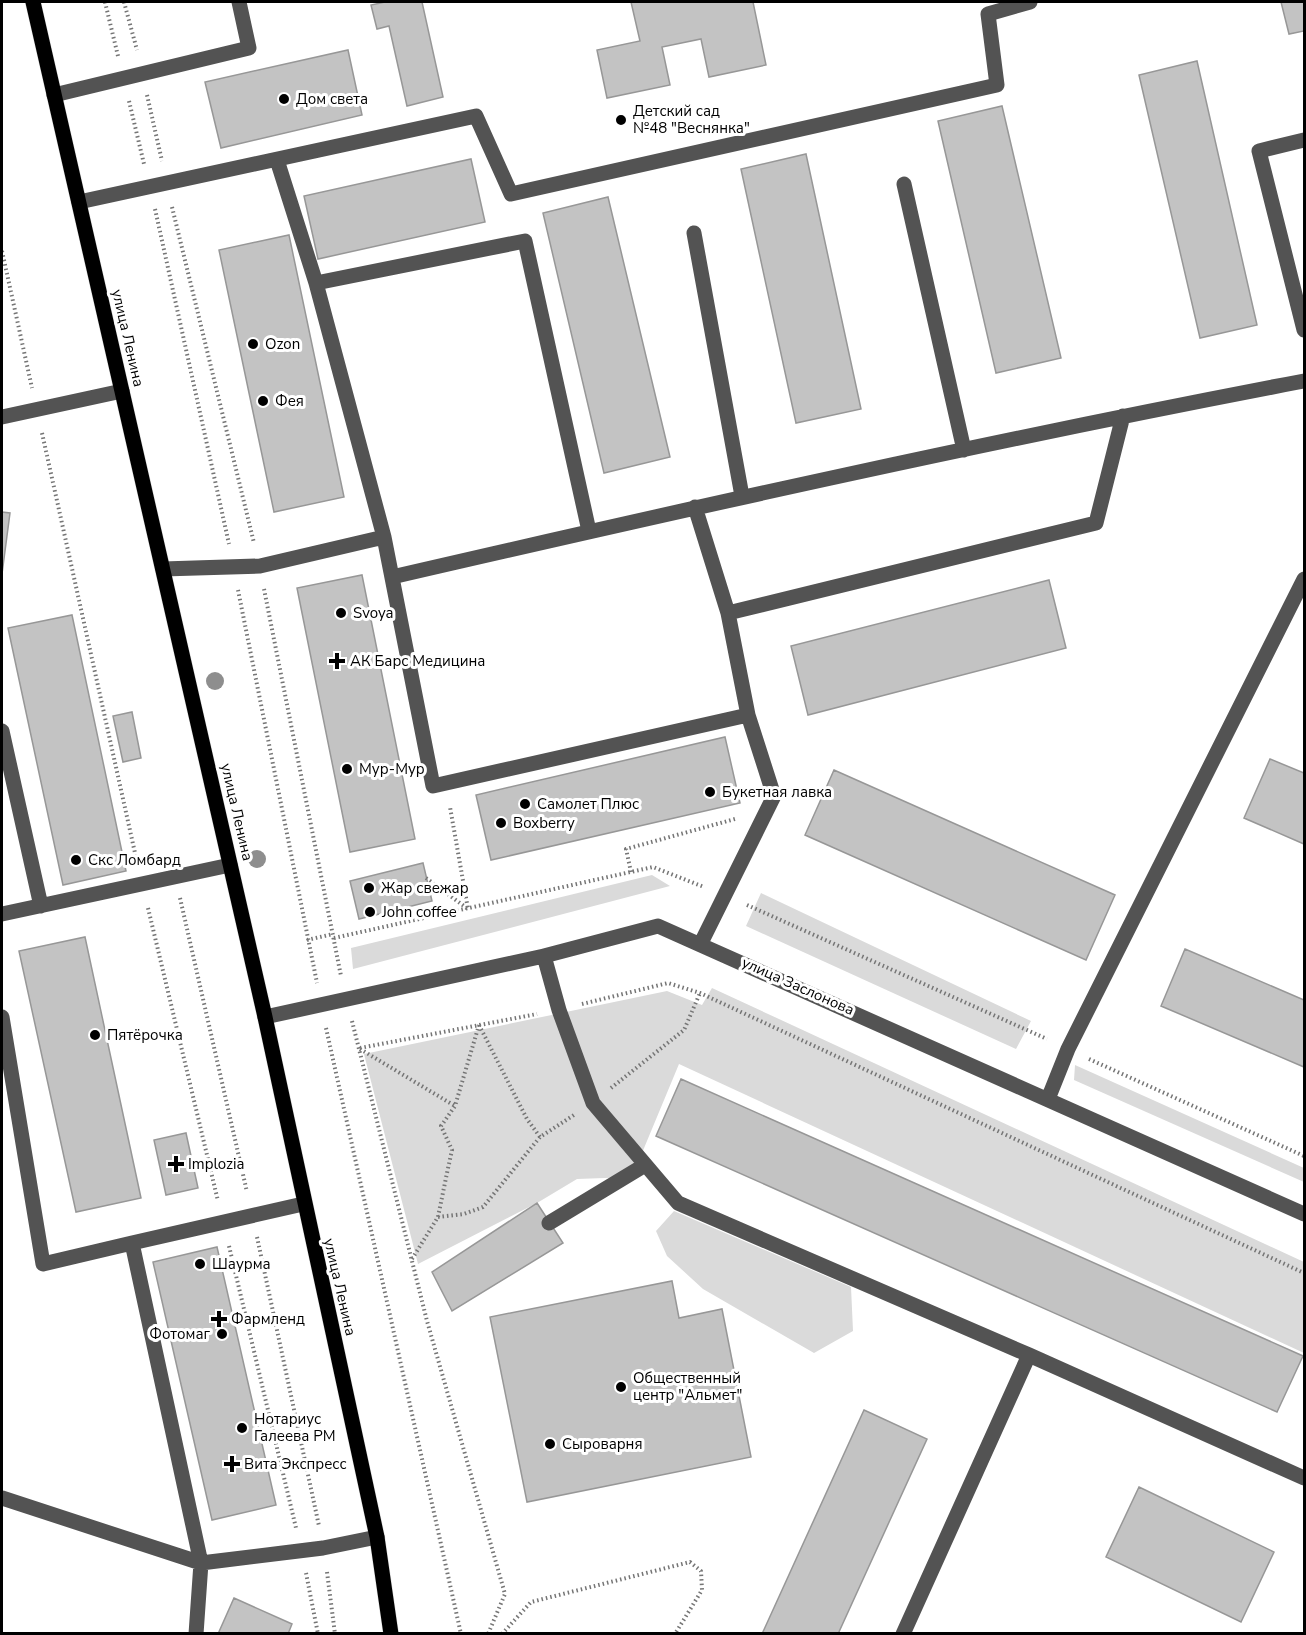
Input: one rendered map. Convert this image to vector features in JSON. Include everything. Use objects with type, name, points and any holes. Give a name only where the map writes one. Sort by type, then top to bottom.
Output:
[{"type":"main road","name":"улица Ленина","points":[[33,2],[265,1017],[303,1204],[377,1537],[391,1634]]},
{"type":"street","points":[[54,95],[249,48],[239,2]]},
{"type":"street","points":[[79,202],[476,116],[511,194],[997,85],[988,14],[1030,2]]},
{"type":"street","points":[[1305,140],[1259,151],[1305,330]]},
{"type":"street","points":[[278,160],[316,282],[384,537],[433,786],[748,715]]},
{"type":"street","points":[[904,184],[964,450]]},
{"type":"street","points":[[694,233],[742,496]]},
{"type":"street","points":[[316,282],[525,241],[590,531]]},
{"type":"street","points":[[392,577],[742,496],[1123,416],[1305,381]]},
{"type":"street","points":[[2,417],[122,391]]},
{"type":"street","points":[[728,614],[1096,523],[1123,416]]},
{"type":"street","points":[[695,507],[728,614],[748,715],[774,796],[701,943]]},
{"type":"street","points":[[163,569],[260,566],[384,537]]},
{"type":"street","points":[[1048,1099],[1068,1049],[1305,579]]},
{"type":"street","points":[[2,731],[41,906]]},
{"type":"street","points":[[2,914],[230,865]]},
{"type":"street","name":"улица Заслонова","points":[[265,1017],[544,956],[658,926],[701,943],[1305,1214]]},
{"type":"street","points":[[544,956],[559,1010],[592,1103],[678,1203],[1029,1354],[1305,1478]]},
{"type":"street","points":[[2,1017],[17,1095],[43,1264],[303,1204]]},
{"type":"street","points":[[2,1099],[17,1095]]},
{"type":"street","points":[[549,1223],[645,1165]]},
{"type":"street","points":[[132,1243],[201,1563],[196,1634]]},
{"type":"street","points":[[903,1634],[1029,1354]]},
{"type":"street","points":[[2,1498],[201,1563],[323,1548],[377,1537]]},
{"type":"path","points":[[105,2],[150,187],[234,567],[321,1005],[461,1634]]},
{"type":"path","points":[[124,2],[260,566],[346,999],[412,1260],[505,1594],[488,1634]]},
{"type":"path","points":[[2,251],[142,885],[302,1551],[318,1634]]},
{"type":"path","points":[[426,878],[468,909],[448,798],[454,781]]},
{"type":"path","points":[[632,872],[626,849],[766,810]]},
{"type":"path","points":[[176,877],[252,1215],[323,1548],[335,1634]]},
{"type":"path","points":[[308,940],[333,934]]},
{"type":"path","points":[[360,1048],[559,1010],[668,983],[700,993],[1305,1273]]},
{"type":"path","points":[[438,1217],[464,1214],[483,1207],[540,1137],[592,1103],[684,1030],[700,993]]},
{"type":"path","points":[[412,1260],[438,1217],[452,1150],[441,1126],[455,1106],[479,1026]]},
{"type":"path","points":[[479,1026],[527,1119],[540,1137]]},
{"type":"path","points":[[360,1048],[455,1106]]},
{"type":"path","points":[[502,1634],[531,1602],[690,1562],[701,1571],[702,1590],[675,1634]]},
{"type":"shaded area","points":[[652,875],[670,886],[353,969],[351,948]]},
{"type":"shaded area","points":[[761,893],[1031,1021],[1016,1049],[746,926]]},
{"type":"shaded area","points":[[712,988],[1304,1262],[1304,1353],[679,1064],[632,1177],[577,1179],[537,1203],[418,1264],[364,1054],[667,991],[702,1005]]},
{"type":"shaded area","points":[[1075,1065],[1304,1168],[1304,1182],[1074,1080]]},
{"type":"shaded area","points":[[674,1211],[851,1287],[853,1331],[814,1353],[703,1289],[667,1256],[656,1231]]},
{"type":"building","points":[[385,2],[422,2],[443,97],[407,106],[389,26],[377,29],[371,5]]},
{"type":"building","points":[[631,2],[753,2],[766,65],[709,77],[701,39],[662,47],[670,85],[607,98],[597,50],[640,41]]},
{"type":"building","points":[[1281,2],[1304,2],[1304,31],[1289,34]]},
{"type":"building","name":"Дом света","points":[[348,50],[362,115],[221,148],[205,82]]},
{"type":"building","points":[[1197,61],[1257,325],[1200,338],[1139,75]]},
{"type":"building","points":[[1002,106],[1061,358],[996,373],[938,121]]},
{"type":"building","points":[[806,154],[861,409],[796,423],[741,169]]},
{"type":"building","points":[[471,159],[485,222],[318,259],[304,196]]},
{"type":"building","points":[[608,197],[670,457],[604,473],[543,213]]},
{"type":"building","points":[[289,235],[344,497],[274,512],[219,250]]},
{"type":"building","points":[[2,512],[10,513],[2,574]]},
{"type":"building","points":[[362,575],[415,839],[350,852],[297,588]]},
{"type":"building","points":[[1049,580],[1066,648],[808,715],[791,646]]},
{"type":"building","points":[[72,615],[126,871],[63,885],[8,628]]},
{"type":"building","points":[[132,712],[141,758],[123,762],[113,716]]},
{"type":"building","points":[[725,737],[740,803],[491,860],[476,795]]},
{"type":"building","points":[[1270,759],[1304,773],[1304,844],[1244,818]]},
{"type":"building","points":[[834,770],[1115,895],[1086,960],[805,835]]},
{"type":"building","points":[[423,863],[432,901],[359,919],[350,881]]},
{"type":"building","points":[[85,937],[141,1198],[76,1212],[19,951]]},
{"type":"building","points":[[1185,949],[1304,1000],[1304,1067],[1161,1006]]},
{"type":"building","points":[[681,1079],[1303,1356],[1277,1412],[656,1136]]},
{"type":"building","name":"Implozia","points":[[186,1133],[198,1188],[166,1195],[154,1140]]},
{"type":"building","points":[[537,1203],[563,1243],[452,1311],[432,1272]]},
{"type":"building","points":[[217,1247],[276,1505],[212,1520],[153,1262]]},
{"type":"building","name":"Общественный центр \"Альмет\"","points":[[672,1281],[679,1318],[722,1309],[751,1457],[527,1502],[490,1317]]},
{"type":"building","points":[[864,1410],[927,1439],[838,1634],[762,1634]]},
{"type":"building","points":[[1139,1487],[1274,1552],[1241,1622],[1106,1557]]},
{"type":"building","points":[[234,1598],[292,1624],[288,1634],[218,1634]]},
{"type":"place","name":"Дом света","points":[[284,99]]},
{"type":"place","name":"Детский сад №48 \"Веснянка\"","points":[[621,120]]},
{"type":"place","name":"Ozon","points":[[253,344]]},
{"type":"place","name":"Фея","points":[[263,401]]},
{"type":"place","name":"Svoya","points":[[341,613]]},
{"type":"place","name":"АК Барс Медицина","points":[[337,661]]},
{"type":"place","name":"Мур-Мур","points":[[347,769]]},
{"type":"place","name":"Букетная лавка","points":[[710,792]]},
{"type":"place","name":"Самолет Плюс","points":[[525,804]]},
{"type":"place","name":"Boxberry","points":[[501,823]]},
{"type":"place","name":"Скс Ломбард","points":[[76,860]]},
{"type":"place","name":"Жар свежар","points":[[369,888]]},
{"type":"place","name":"John coffee","points":[[370,912]]},
{"type":"place","name":"Пятёрочка","points":[[95,1035]]},
{"type":"place","name":"Implozia","points":[[176,1164]]},
{"type":"place","name":"Шаурма","points":[[200,1264]]},
{"type":"place","name":"Фармленд","points":[[219,1319]]},
{"type":"place","name":"Фотомаг","points":[[222,1334]]},
{"type":"place","name":"Общественный центр \"Альмет\"","points":[[621,1387]]},
{"type":"place","name":"Нотариус Галеева РМ","points":[[242,1428]]},
{"type":"place","name":"Сыроварня","points":[[550,1444]]},
{"type":"place","name":"Вита Экспресс","points":[[232,1464]]}]
